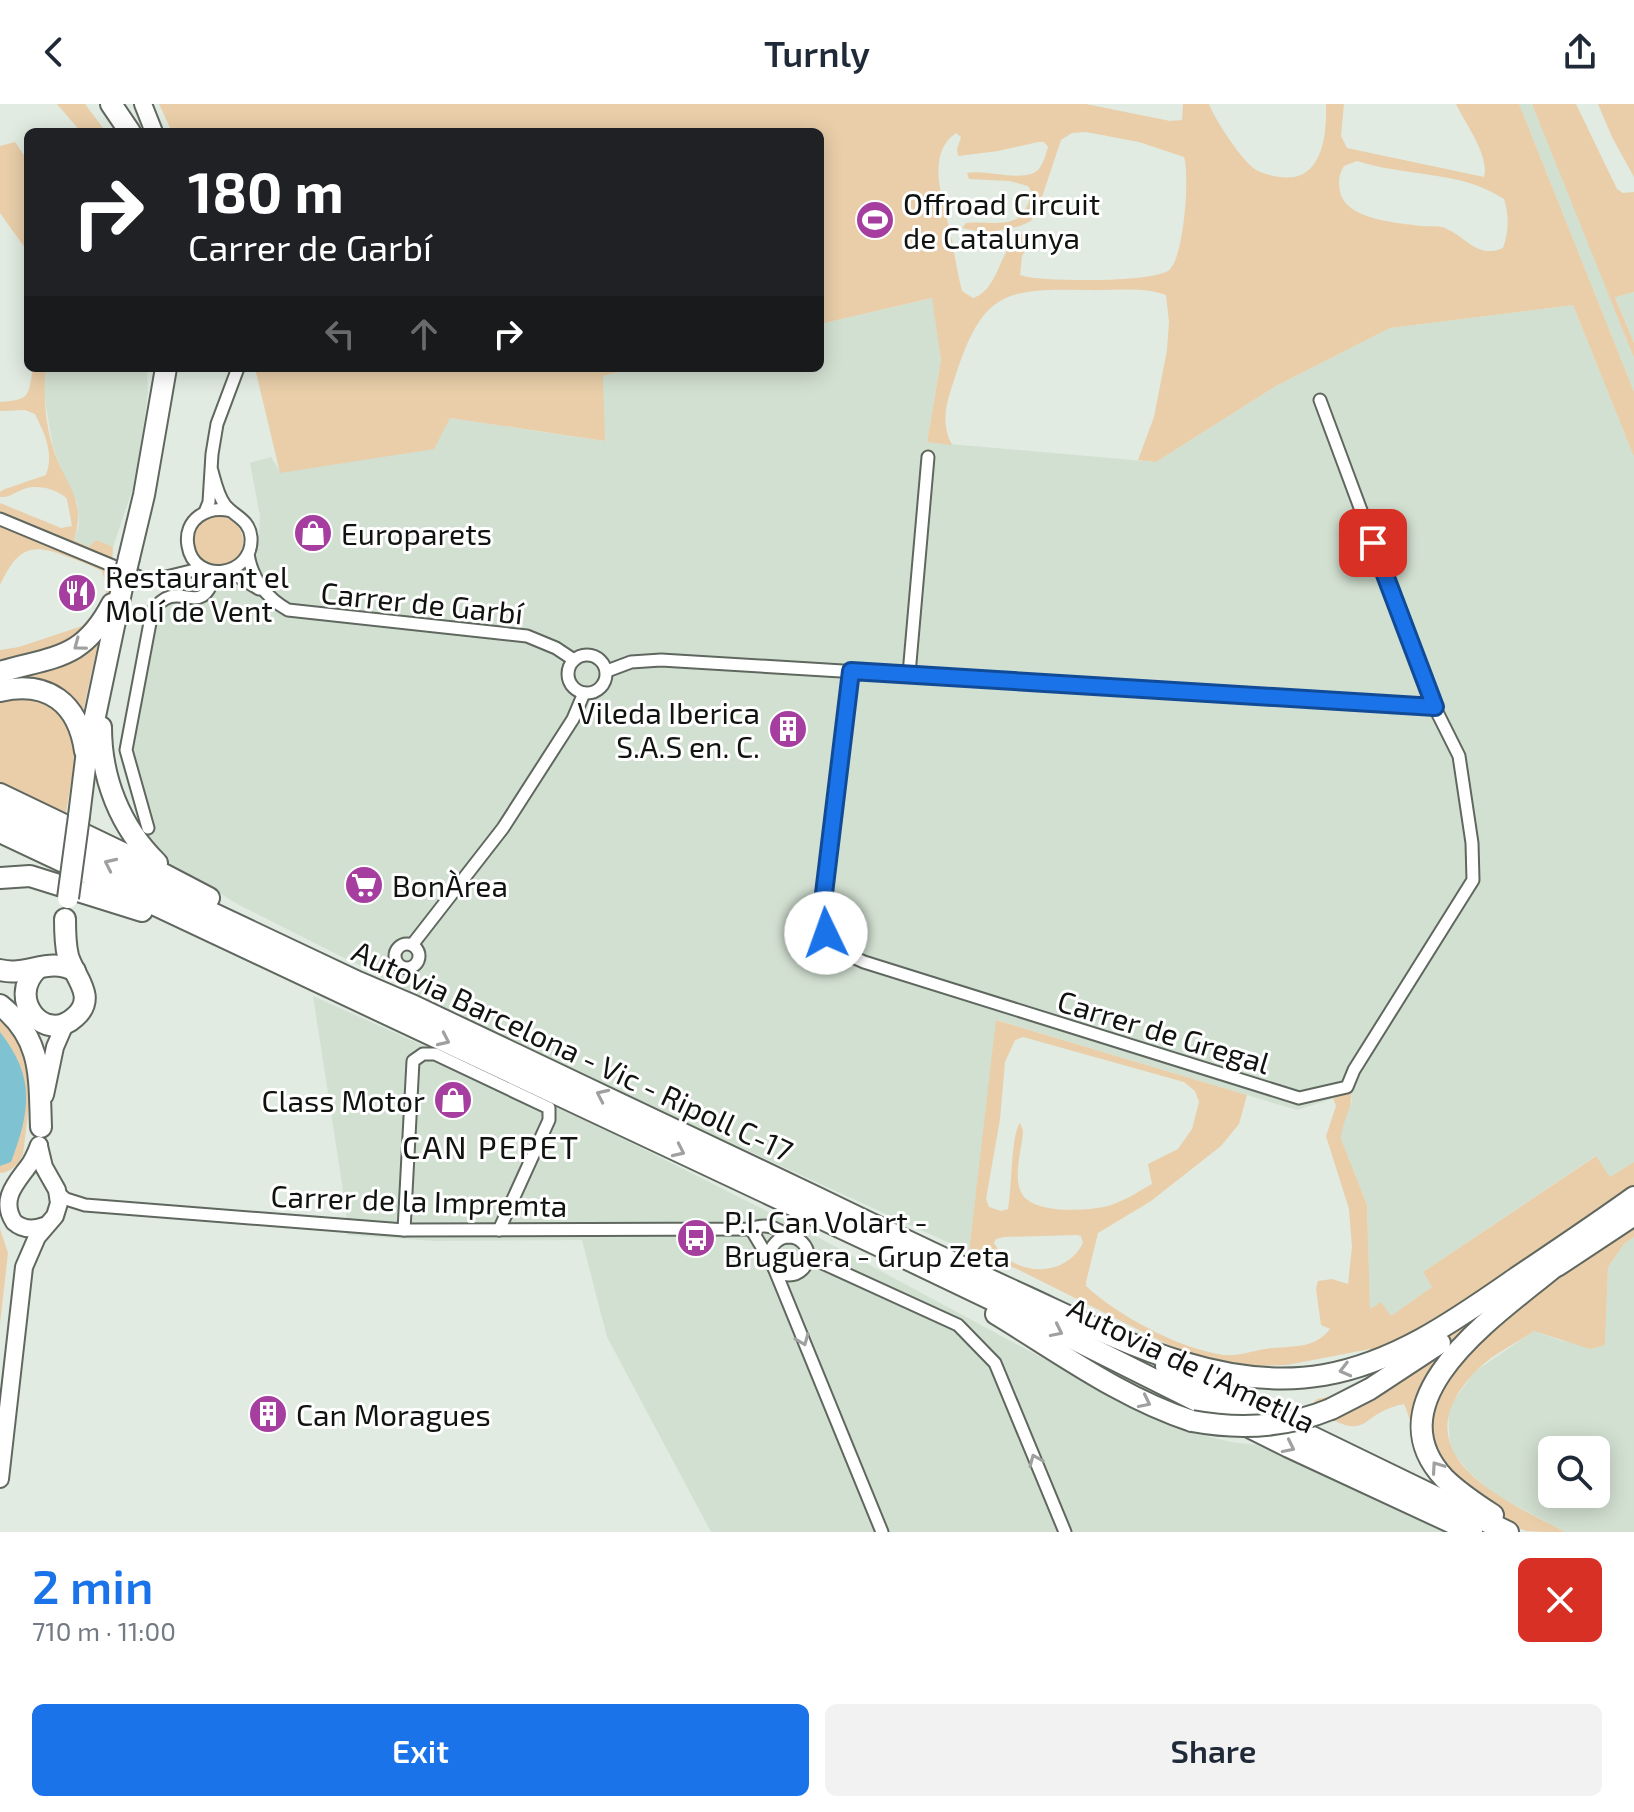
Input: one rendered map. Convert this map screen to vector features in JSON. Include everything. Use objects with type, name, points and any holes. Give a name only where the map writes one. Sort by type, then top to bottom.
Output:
[{"type":"highway","points":[[111,104],[127,128]]},
{"type":"highway","points":[[25,1001],[26,986],[57,947],[65,919],[86,759],[148,473],[164,372]]},
{"type":"highway","points":[[0,672],[58,659],[72,651],[95,633],[123,583]]},
{"type":"highway","points":[[101,683],[102,748],[108,782],[122,817],[144,850],[186,885]]},
{"type":"highway","points":[[0,691],[34,688],[62,701],[71,710],[81,730],[86,759]]},
{"type":"highway","points":[[0,794],[327,958],[354,989]]},
{"type":"highway","name":"Autovia Barcelona - Vic - Ripoll C-17","points":[[0,813],[886,1249]]},
{"type":"highway","name":"Autovia Barcelona - Vic - Ripoll C-17","points":[[0,832],[354,989],[414,1006],[1121,1340]]},
{"type":"highway","points":[[0,878],[30,876],[133,908],[275,967],[354,989]]},
{"type":"highway","points":[[0,983],[25,1001],[40,1022],[65,1024],[81,1011],[85,1001],[84,990],[66,947],[65,919]]},
{"type":"highway","points":[[0,970],[20,973],[61,964],[75,971]]},
{"type":"highway","points":[[0,1005],[20,1025],[35,1053],[39,1076],[40,1136]]},
{"type":"highway","points":[[1121,1340],[1236,1375],[1297,1378],[1344,1371],[1393,1355],[1418,1342],[1634,1197]]},
{"type":"highway","points":[[886,1249],[1127,1393],[1169,1414],[1192,1421],[1241,1428],[1300,1420],[1331,1409],[1370,1389],[1634,1215]]},
{"type":"highway","name":"Autovia de l'Ametlla","points":[[886,1249],[1289,1447],[1472,1532]]},
{"type":"highway","points":[[1520,1532],[1461,1493],[1437,1468],[1425,1444],[1423,1405],[1429,1389],[1458,1352],[1553,1268]]},
{"type":"highway","name":"Autovia de l'Ametlla","points":[[1121,1340],[1174,1370],[1508,1532]]},
{"type":"street","points":[[143,104],[152,128]]},
{"type":"street","points":[[173,574],[188,548],[190,527],[205,512],[209,502],[212,454],[221,411],[236,372]]},
{"type":"street","points":[[607,671],[631,662],[661,660],[1435,707],[1320,400]]},
{"type":"street","points":[[909,674],[928,457]]},
{"type":"street","points":[[212,471],[223,503],[243,519],[250,532],[248,554],[252,573],[265,593]]},
{"type":"street","points":[[205,512],[222,508],[231,511]]},
{"type":"street","points":[[0,519],[142,578],[158,579],[203,568]]},
{"type":"street","points":[[188,548],[193,560],[203,568],[216,572],[229,571],[248,554]]},
{"type":"street","name":"Carrer de Garbí","points":[[229,571],[278,604],[296,612],[527,636],[556,648],[574,660]]},
{"type":"street","points":[[148,828],[126,750],[152,612],[168,597],[198,599],[205,596],[216,572]]},
{"type":"street","points":[[580,656],[594,656],[607,671],[606,681],[591,694],[574,689],[569,680],[569,667],[580,656]]},
{"type":"street","name":"Carrer de Gregal","points":[[851,671],[822,910],[826,933],[837,950],[864,962],[1299,1098],[1347,1087],[1354,1070],[1473,880],[1472,843],[1459,756],[1435,707]]},
{"type":"street","points":[[412,945],[503,828],[573,719],[584,693]]},
{"type":"street","points":[[40,1022],[46,1043],[48,1072]]},
{"type":"street","points":[[24,1267],[16,1224],[2,1202],[10,1181],[28,1167],[40,1136],[48,1072],[57,1039],[65,1024]]},
{"type":"street","points":[[404,1230],[413,1061],[423,1054],[435,1054],[549,1108],[549,1120],[499,1230]]},
{"type":"street","points":[[0,1479],[24,1267],[29,1250],[59,1203],[40,1136]]},
{"type":"street","points":[[10,1181],[32,1174],[53,1185],[71,1202],[85,1205]]},
{"type":"street","points":[[16,1224],[30,1229],[71,1208],[85,1205]]},
{"type":"street","name":"Carrer de la Impremta","points":[[85,1205],[404,1230],[751,1229],[769,1226],[789,1237]]},
{"type":"street","points":[[751,1229],[772,1265],[882,1532]]},
{"type":"street","points":[[789,1237],[804,1245],[807,1256],[804,1267],[795,1274],[783,1274],[772,1265],[774,1245],[789,1237]]},
{"type":"street","points":[[807,1256],[958,1325],[995,1363],[1065,1532]]},
{"type":"shaded area","points":[[57,104],[85,104],[103,128],[78,128]]},
{"type":"shaded area","points":[[159,104],[1086,104],[1170,121],[1182,120],[1183,104],[1209,104],[1230,140],[1250,165],[1268,175],[1294,177],[1305,172],[1320,154],[1326,104],[1344,104],[1341,136],[1347,148],[1484,177],[1480,150],[1456,104],[1519,104],[1634,392],[1634,457],[1573,305],[1390,328],[1276,386],[1156,462],[1138,460],[1154,417],[1169,322],[1166,295],[1127,290],[1036,291],[1001,300],[976,326],[956,374],[945,418],[952,445],[927,442],[941,360],[932,298],[824,323],[824,128],[170,128]],"holes":[[[1086,132],[1139,142],[1184,157],[1186,181],[1182,235],[1174,264],[1168,271],[1120,279],[1027,277],[1020,275],[1022,256],[1030,243],[1025,232],[1009,247],[995,277],[982,293],[973,298],[962,291],[938,169],[940,155],[956,133],[961,137],[958,156],[1038,142],[1044,142],[1048,147],[1041,165],[1032,174],[967,173],[969,179],[1009,181],[1028,186],[1031,191],[1028,205],[1016,219],[998,223],[966,223],[962,228],[987,233],[1031,221],[1061,140],[1072,133]],[[1357,161],[1451,178],[1504,199],[1508,224],[1503,248],[1487,251],[1444,228],[1387,221],[1352,208],[1344,201],[1340,191],[1339,178],[1344,166]]]},
{"type":"shaded area","points":[[1519,104],[1532,104],[1567,189],[1634,358],[1634,392]]},
{"type":"shaded area","points":[[1532,104],[1576,104],[1617,189],[1623,193],[1634,192],[1634,292],[1615,297],[1634,343],[1634,358]]},
{"type":"shaded area","points":[[1598,104],[1634,104],[1634,177],[1612,137]]},
{"type":"shaded area","points":[[15,142],[24,155],[24,246],[0,213],[0,146]]},
{"type":"shaded area","points":[[1634,292],[1634,343],[1615,296]]},
{"type":"shaded area","points":[[933,298],[941,360],[927,442],[1156,462],[1276,386],[1390,328],[1573,305],[1634,457],[1634,1162],[1610,1177],[1595,1156],[1423,1272],[1432,1287],[1391,1316],[1370,1310],[1367,1205],[1341,1139],[1341,1128],[1352,1101],[1351,1093],[1297,1110],[997,1020],[969,1252],[422,997],[239,905],[154,853],[138,820],[122,765],[123,731],[147,605],[157,596],[171,591],[200,594],[209,582],[219,582],[243,569],[253,557],[260,516],[250,463],[271,457],[281,473],[450,418],[604,441],[603,376],[619,372],[824,372],[824,323]]},
{"type":"shaded area","points":[[32,372],[46,372],[45,408],[50,438],[73,492],[78,513],[74,540],[89,547],[96,540],[113,547],[111,583],[84,707],[66,812],[0,788],[0,650],[19,647],[82,626],[106,601],[102,571],[42,549],[25,552],[18,557],[0,585],[0,503],[61,528],[72,526],[67,499],[53,490],[29,488],[0,497],[0,492],[5,489],[46,475],[49,459],[47,444],[35,414],[25,410],[0,411],[0,402],[23,398]]},
{"type":"shaded area","points":[[46,372],[147,372],[148,393],[136,479],[113,547],[96,540],[90,547],[74,541],[79,524],[77,502],[53,447],[44,395]]},
{"type":"shaded area","points":[[256,372],[619,372],[603,376],[605,441],[450,418],[434,449],[280,473]]},
{"type":"shaded area","points":[[218,516],[236,523],[243,541],[236,559],[218,566],[200,559],[193,541],[200,523]]},
{"type":"shaded area","points":[[313,996],[562,1108],[812,1234],[1137,1409],[1186,1431],[1257,1445],[1445,1532],[711,1532],[607,1337],[582,1240],[435,1241],[347,1235],[346,1210]]},
{"type":"shaded area","points":[[0,1014],[19,1037],[32,1081],[23,1154],[14,1167],[0,1173]]},
{"type":"shaded area","points":[[996,1020],[1247,1095],[1239,1124],[1221,1146],[1151,1201],[1098,1233],[1086,1282],[1086,1286],[1115,1309],[1150,1330],[1207,1352],[1230,1355],[1304,1345],[1318,1340],[1330,1329],[1321,1325],[1316,1289],[1318,1281],[1332,1279],[1348,1284],[1352,1247],[1349,1209],[1326,1136],[1336,1106],[1333,1098],[1351,1093],[1341,1139],[1367,1205],[1370,1309],[1381,1302],[1391,1316],[1432,1287],[1423,1272],[1596,1156],[1610,1177],[1634,1162],[1634,1237],[1624,1244],[1608,1267],[1605,1345],[1590,1349],[1534,1331],[1474,1373],[1454,1402],[1447,1428],[1453,1451],[1468,1471],[1514,1505],[1565,1532],[1527,1531],[1516,1527],[1472,1506],[1444,1488],[1421,1463],[1404,1404],[1356,1426],[1333,1420],[1315,1410],[1314,1402],[1317,1399],[1380,1388],[1370,1349],[1287,1365],[1226,1367],[1175,1348],[1015,1268],[969,1252]],"holes":[[[1023,1037],[1184,1082],[1195,1091],[1199,1102],[1192,1129],[1178,1149],[1148,1164],[1152,1184],[1120,1202],[1099,1208],[1061,1210],[1036,1205],[1021,1192],[1019,1185],[1023,1131],[1020,1123],[1015,1138],[1008,1209],[1001,1211],[989,1207],[986,1199],[1000,1119],[1005,1062],[1015,1040]],[[1081,1236],[1083,1243],[1075,1255],[1052,1268],[1039,1269],[1013,1262],[994,1243],[996,1239],[1004,1237]]]},
{"type":"shaded area","points":[[0,1229],[8,1253],[0,1324]]},
{"type":"shaded area","points":[[1634,1237],[1634,1532],[1565,1532],[1494,1494],[1470,1473],[1450,1449],[1448,1409],[1474,1372],[1534,1331],[1562,1341],[1605,1345],[1608,1267],[1624,1244]]},
{"type":"water","points":[[0,1032],[20,1065],[26,1095],[22,1127],[11,1162],[0,1166]]},
{"type":"place","name":"Offroad Circuit de Catalunya","points":[[875,220]]},
{"type":"place","name":"Europarets","points":[[313,533]]},
{"type":"place","name":"Restaurant el Molí de Vent","points":[[77,593]]},
{"type":"place","name":"Vileda Iberica S.A.S en. C.","points":[[788,729]]},
{"type":"place","name":"BonÀrea","points":[[364,885]]},
{"type":"place","name":"Class Motor","points":[[453,1100]]},
{"type":"place","name":"P.I. Can Volart - Bruguera - Grup Zeta","points":[[696,1238]]},
{"type":"place","name":"Can Moragues","points":[[268,1414]]},
{"type":"district","name":"CAN PEPET","points":[[491,1146]]},
{"type":"route","points":[[826,933],[822,910],[851,671],[1435,707],[1373,543]]}]
